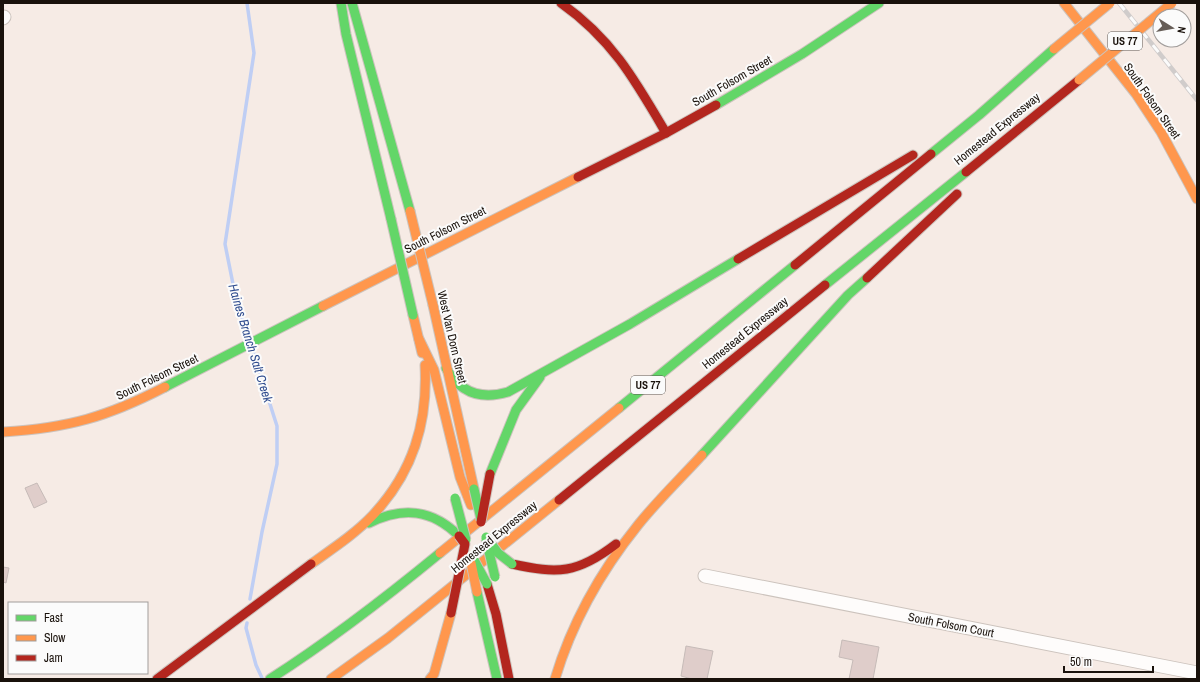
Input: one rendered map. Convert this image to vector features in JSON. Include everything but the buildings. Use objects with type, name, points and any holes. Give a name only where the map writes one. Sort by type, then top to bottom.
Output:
[{"type":"main road","points":[[341,3],[346,34],[451,479]]},
{"type":"main road","name":"West Van Dorn Street","points":[[352,3],[410,211],[433,305],[470,488],[486,537],[517,679]]},
{"type":"main road","points":[[561,3],[595,28],[610,44],[624,62],[666,133]]},
{"type":"main road","name":"South Folsom Street","points":[[3,432],[40,430],[70,425],[98,417],[130,405],[288,323],[666,133],[795,58],[879,3]]},
{"type":"main road","name":"South Folsom Street","points":[[1064,3],[1136,94],[1161,132],[1197,199]]},
{"type":"main road","name":"Homestead Expressway","points":[[270,679],[314,651],[370,610],[979,115],[1054,49],[1110,3]]},
{"type":"main road","name":"Homestead Expressway","points":[[331,679],[400,629],[1172,3]]},
{"type":"main road","points":[[977,176],[1078,80]]},
{"type":"main road","points":[[446,368],[455,383],[464,390],[476,395],[494,396],[508,392],[630,324],[979,115]]},
{"type":"main road","points":[[555,679],[567,643],[593,588],[609,563],[639,524],[848,295],[965,186]]},
{"type":"main road","points":[[419,339],[434,370],[470,488],[471,552]]},
{"type":"main road","points":[[157,679],[371,518],[396,488],[414,451],[422,425],[426,396],[425,365]]},
{"type":"main road","points":[[430,679],[434,674],[450,613],[481,524],[490,474],[510,423],[521,403],[538,379],[554,367]]},
{"type":"main road","points":[[455,494],[471,552],[477,592],[497,679]]},
{"type":"main road","points":[[471,505],[481,524]]},
{"type":"main road","points":[[354,532],[386,514],[416,513],[433,516],[454,530],[471,552],[487,584],[496,614],[509,679]]},
{"type":"main road","points":[[486,537],[498,553],[512,564],[545,571],[574,568],[600,556],[639,524]]},
{"type":"street","name":"South Folsom Court","points":[[705,576],[1197,673]]},
{"type":"waterway","name":"Haines Branch Salt Creek","points":[[247,3],[254,53],[225,244],[237,304],[249,338]]},
{"type":"waterway","name":"Haines Branch Salt Creek","points":[[250,599],[262,532],[277,464],[277,426],[252,348]]},
{"type":"waterway","name":"Haines Branch Salt Creek","points":[[247,623],[246,628],[256,665],[262,678]]},
{"type":"railway","points":[[1119,3],[1197,100]]},
{"type":"traffic: fast","points":[[341,3],[346,34],[391,219]]},
{"type":"traffic: fast","points":[[352,3],[410,211]]},
{"type":"traffic: fast","points":[[716,105],[802,54],[879,3]]},
{"type":"traffic: fast","points":[[931,154],[979,115],[1054,49]]},
{"type":"traffic: fast","points":[[825,285],[966,172]]},
{"type":"traffic: fast","points":[[391,219],[413,315]]},
{"type":"traffic: fast","points":[[446,368],[458,383],[465,389],[472,392],[480,395],[508,392],[630,324],[738,259]]},
{"type":"traffic: fast","points":[[619,408],[795,265]]},
{"type":"traffic: fast","points":[[702,455],[848,295],[867,278]]},
{"type":"traffic: fast","points":[[165,387],[323,306]]},
{"type":"traffic: fast","points":[[490,474],[516,410],[540,377]]},
{"type":"traffic: fast","points":[[474,489],[481,519]]},
{"type":"traffic: fast","points":[[455,498],[466,540]]},
{"type":"traffic: fast","points":[[369,523],[394,514],[417,513],[438,520],[459,536]]},
{"type":"traffic: fast","points":[[486,537],[498,553],[512,564]]},
{"type":"traffic: fast","points":[[486,539],[495,577]]},
{"type":"traffic: fast","points":[[270,679],[357,619],[440,553]]},
{"type":"traffic: fast","points":[[474,560],[487,584]]},
{"type":"traffic: fast","points":[[477,592],[497,679]]},
{"type":"traffic: slow","points":[[1064,3],[1136,94],[1161,132],[1197,199]]},
{"type":"traffic: slow","points":[[1054,49],[1110,3]]},
{"type":"traffic: slow","points":[[1079,80],[1172,3]]},
{"type":"traffic: slow","points":[[323,306],[578,177]]},
{"type":"traffic: slow","points":[[410,211],[433,305]]},
{"type":"traffic: slow","points":[[433,305],[474,489]]},
{"type":"traffic: slow","points":[[413,315],[422,353]]},
{"type":"traffic: slow","points":[[419,339],[434,370],[460,477],[471,505]]},
{"type":"traffic: slow","points":[[311,564],[359,529],[387,499],[398,482],[408,464],[420,427],[424,407],[425,365]]},
{"type":"traffic: slow","points":[[3,432],[48,428],[87,419],[124,406],[165,387]]},
{"type":"traffic: slow","points":[[440,553],[619,408]]},
{"type":"traffic: slow","points":[[555,679],[579,617],[612,560],[646,516],[702,455]]},
{"type":"traffic: slow","points":[[331,679],[388,638],[559,500]]},
{"type":"traffic: slow","points":[[471,563],[477,592]]},
{"type":"traffic: slow","points":[[430,679],[434,674],[451,613]]},
{"type":"traffic: jam","points":[[561,3],[595,31],[621,62],[644,95],[666,133]]},
{"type":"traffic: jam","points":[[966,172],[1079,80]]},
{"type":"traffic: jam","points":[[578,177],[666,133],[716,105]]},
{"type":"traffic: jam","points":[[795,265],[931,154]]},
{"type":"traffic: jam","points":[[738,259],[913,155]]},
{"type":"traffic: jam","points":[[867,278],[957,194]]},
{"type":"traffic: jam","points":[[559,500],[825,285]]},
{"type":"traffic: jam","points":[[481,522],[490,474]]},
{"type":"traffic: jam","points":[[451,613],[465,544],[459,536]]},
{"type":"traffic: jam","points":[[512,564],[542,569],[567,569],[590,561],[616,544]]},
{"type":"traffic: jam","points":[[157,679],[311,564]]},
{"type":"traffic: jam","points":[[487,584],[496,614],[509,679]]}]
